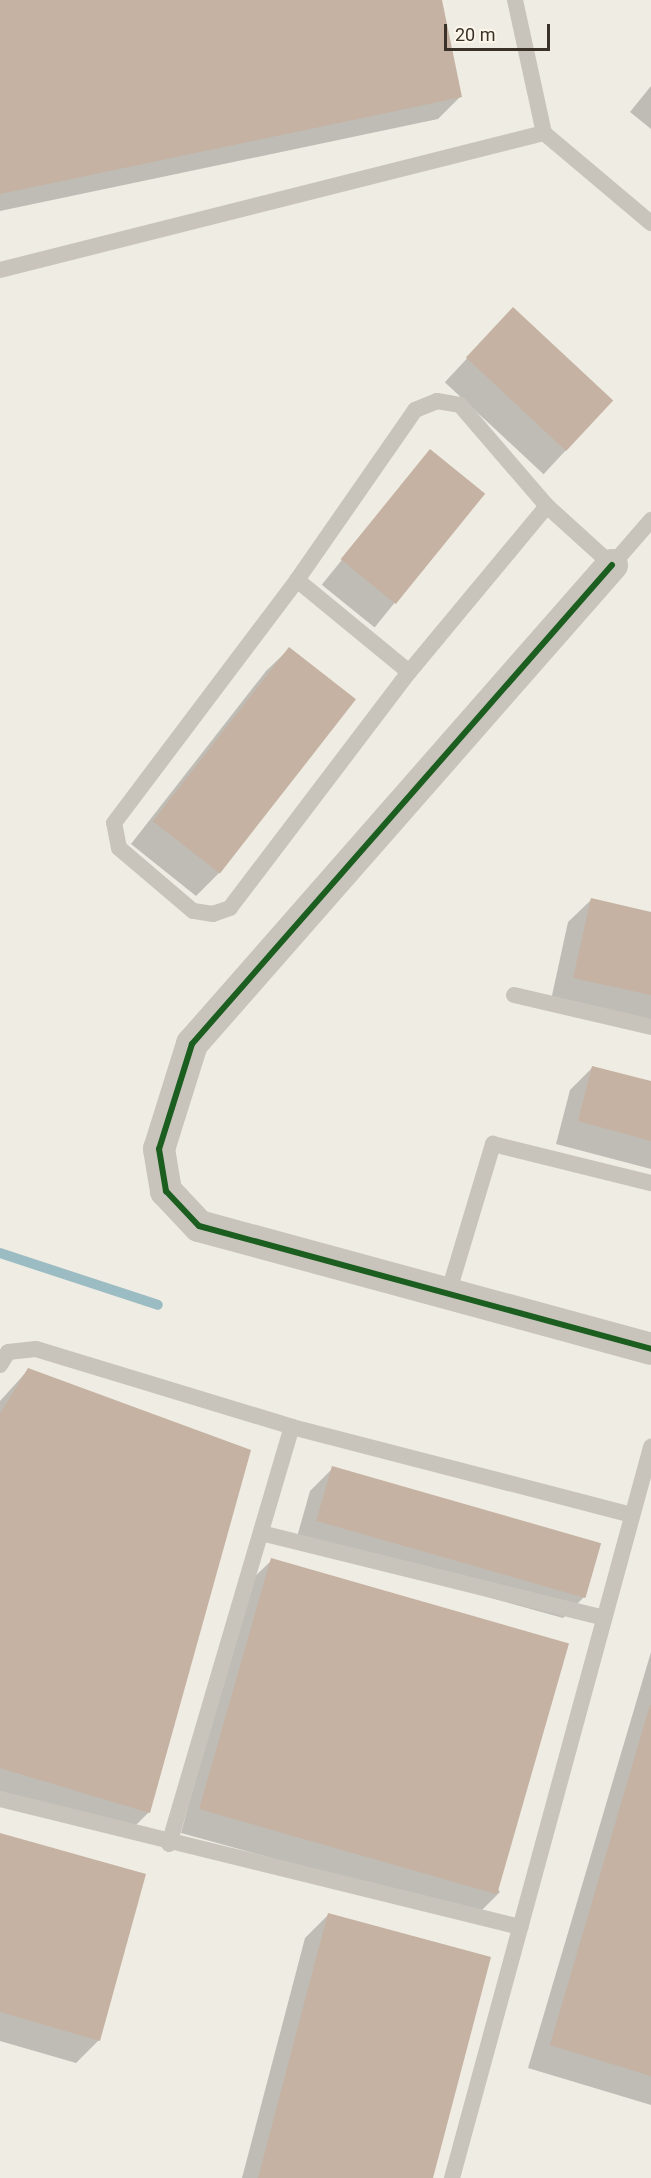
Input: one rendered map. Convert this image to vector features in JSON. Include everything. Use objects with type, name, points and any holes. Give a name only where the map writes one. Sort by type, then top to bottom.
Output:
[{"type":"street","points":[[612,565],[192,1044],[159,1149],[166,1191],[199,1226],[651,1349]]},
{"type":"lane","points":[[515,0],[544,133],[651,224]]},
{"type":"lane","points":[[0,270],[544,133]]},
{"type":"lane","points":[[547,506],[409,672],[230,908],[213,914],[193,911],[119,848],[114,823],[297,580],[415,410],[437,401],[460,405],[547,506],[612,565],[651,520]]},
{"type":"lane","points":[[297,580],[409,672]]},
{"type":"lane","points":[[514,995],[651,1027]]},
{"type":"lane","points":[[448,1294],[494,1144],[651,1183]]},
{"type":"lane","points":[[0,1365],[8,1353],[36,1349],[292,1427],[633,1515]]},
{"type":"lane","points":[[169,1844],[292,1427]]},
{"type":"lane","points":[[452,2178],[651,1447]]},
{"type":"lane","points":[[261,1533],[604,1618]]},
{"type":"lane","points":[[0,1799],[169,1844],[520,1928]]},
{"type":"building","points":[[0,0],[442,0],[462,97],[0,194]]},
{"type":"building","points":[[513,307],[613,400],[566,451],[466,357]]},
{"type":"building","points":[[430,449],[485,494],[396,604],[341,559]]},
{"type":"building","points":[[289,647],[356,699],[220,873],[153,821]]},
{"type":"building","points":[[591,898],[651,912],[651,995],[573,978]]},
{"type":"building","points":[[592,1066],[651,1081],[651,1141],[578,1121]]},
{"type":"building","points":[[28,1368],[251,1450],[150,1813],[0,1768],[0,1414]]},
{"type":"building","points":[[332,1466],[601,1543],[585,1598],[316,1521]]},
{"type":"building","points":[[271,1558],[569,1643],[497,1894],[199,1809]]},
{"type":"building","points":[[651,1705],[651,2076],[550,2045]]},
{"type":"building","points":[[0,1833],[146,1874],[100,2041],[0,2012]]},
{"type":"building","points":[[328,1913],[491,1957],[433,2178],[258,2178]]},
{"type":"waterway","points":[[0,1253],[158,1305]]},
{"type":"cycle path","points":[[612,565],[192,1044],[159,1149],[166,1191],[199,1226],[651,1349]]}]
